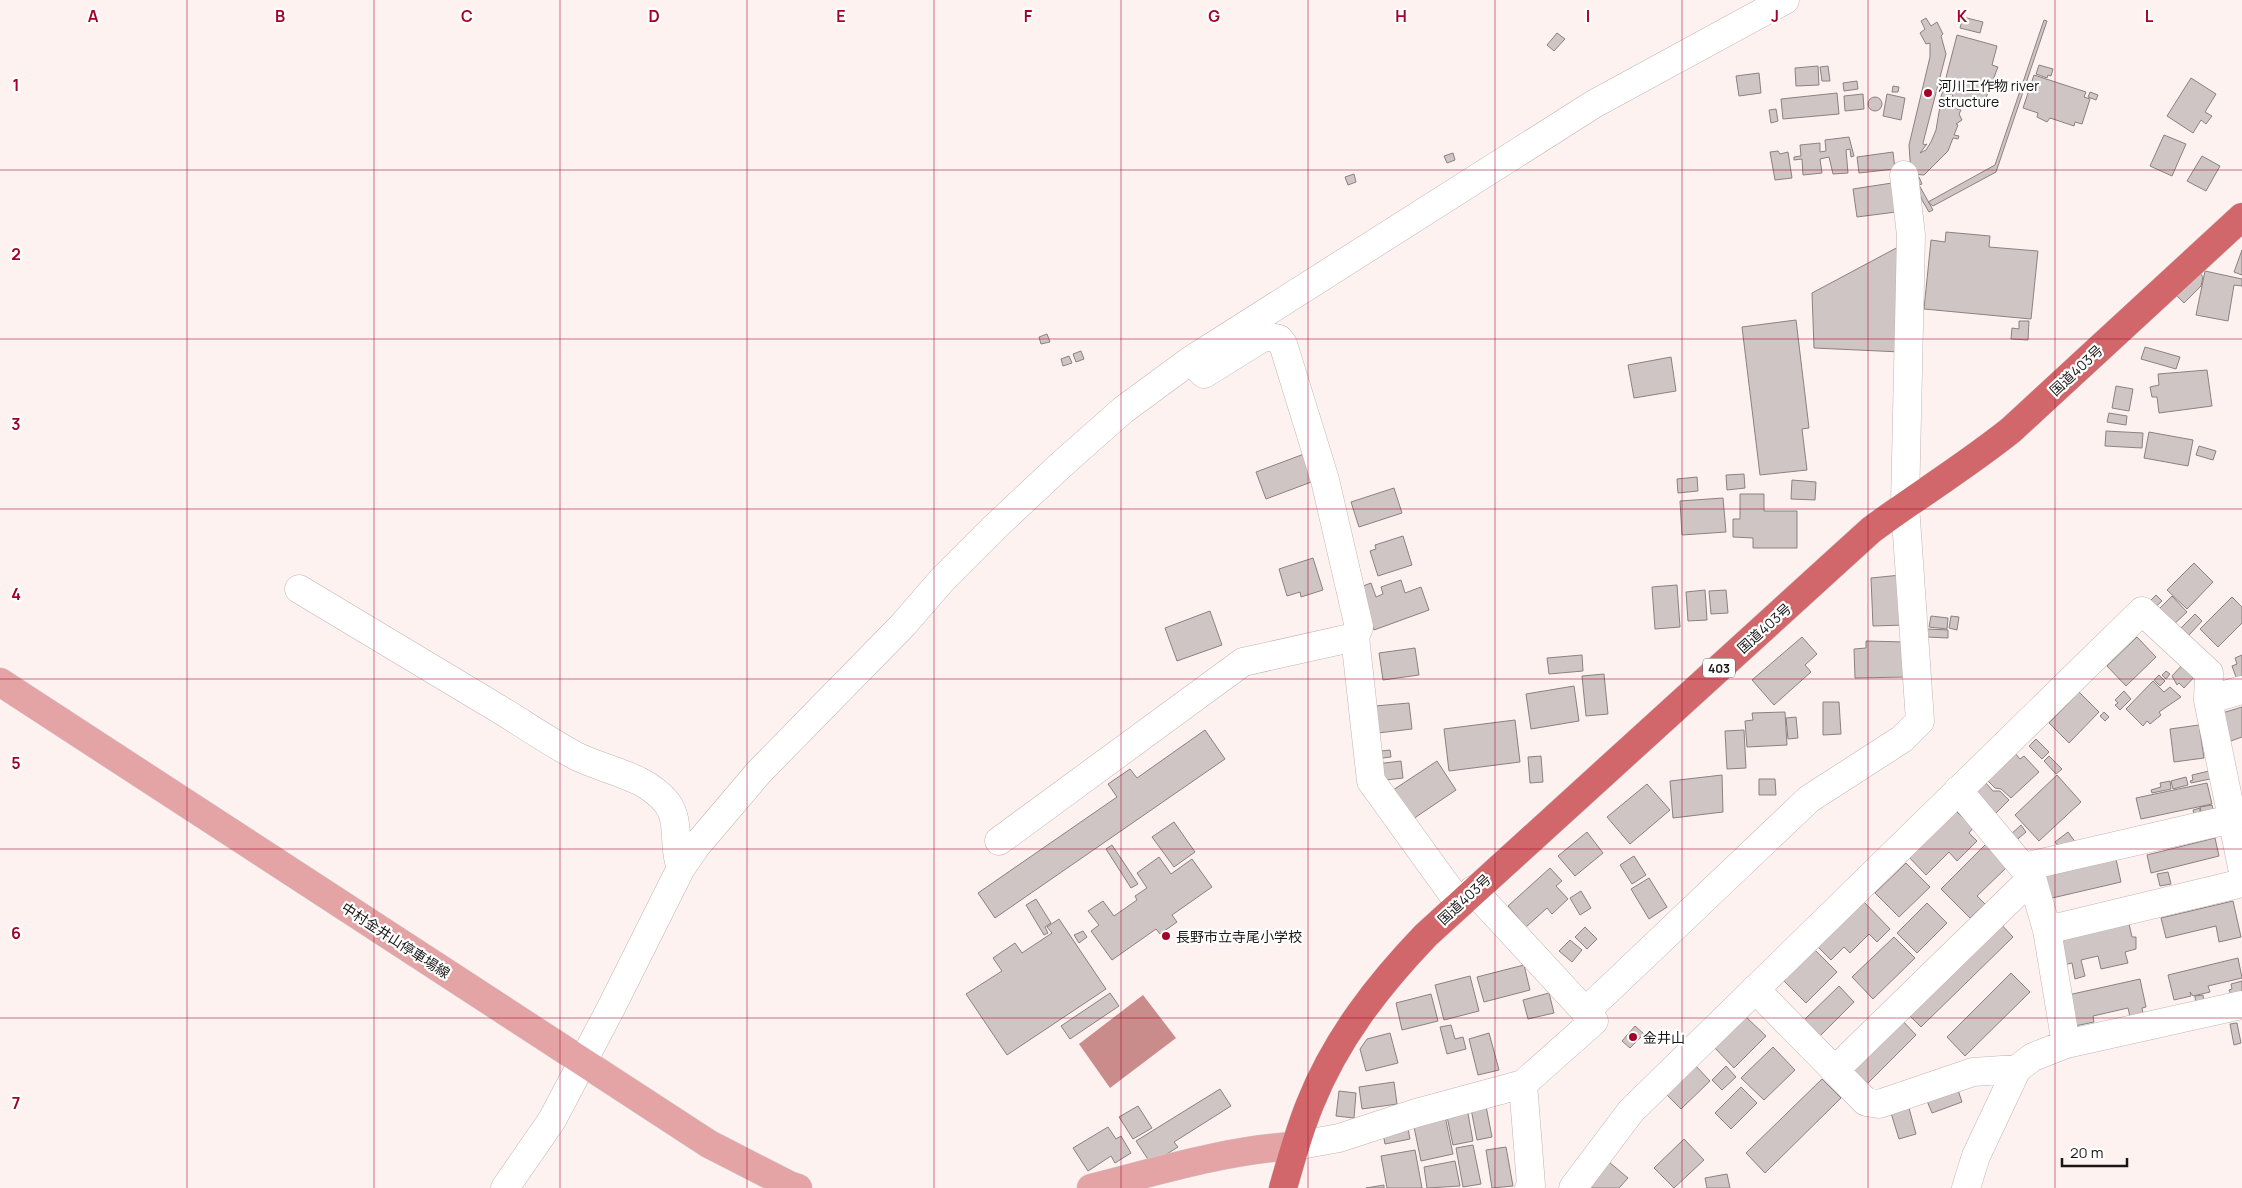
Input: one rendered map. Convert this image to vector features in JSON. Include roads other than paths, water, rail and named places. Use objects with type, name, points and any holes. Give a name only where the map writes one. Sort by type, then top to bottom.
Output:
[{"type":"highway","name":"国道403号","points":[[1283,1188],[1310,1104],[1343,1036],[1393,969],[1466,897],[1871,530],[1975,459],[2011,430],[2242,216]]},
{"type":"main road","name":"中村金井山停車場線","points":[[0,682],[710,1144],[788,1185],[798,1188]]},
{"type":"main road","points":[[1091,1188],[1206,1158],[1266,1148],[1296,1146]]},
{"type":"street","points":[[505,1188],[552,1120],[575,1057],[611,1008],[681,868],[697,845],[759,772],[903,625],[942,580],[990,532],[1123,410],[1191,360],[1594,104],[1785,0]]},
{"type":"street","points":[[1586,1012],[1809,800],[1902,739],[1920,721],[1905,505],[1911,235],[1904,175]]},
{"type":"street","points":[[1191,360],[1204,374],[1265,336],[1279,339],[1283,344],[1325,480],[1359,627],[1356,638],[1371,781],[1466,897],[1594,1021],[1523,1084],[1416,1113],[1339,1138],[1296,1146]]},
{"type":"street","points":[[300,589],[577,756],[642,782],[667,803],[673,813],[676,852],[681,868]]},
{"type":"street","points":[[1573,1188],[1631,1111],[2142,611],[2208,674],[2208,700],[2232,764],[2232,820],[2242,867]]},
{"type":"street","points":[[999,841],[1244,662],[1356,638]]},
{"type":"street","points":[[2208,700],[2242,690]]},
{"type":"street","points":[[1958,790],[2028,872],[2047,930],[2066,1044]]},
{"type":"street","points":[[1835,1070],[2028,872],[2232,820]]},
{"type":"street","points":[[2047,930],[2242,883]]},
{"type":"street","points":[[1756,989],[1866,1102],[1878,1104],[1973,1072],[2016,1069]]},
{"type":"street","points":[[1966,1188],[1976,1156],[2016,1069],[2033,1057],[2066,1044],[2242,1004]]},
{"type":"street","points":[[1523,1084],[1529,1188]]},
{"type":"place","name":"河川工作物 river structure","points":[[1928,93]]},
{"type":"place","name":"長野市立寺尾小学校","points":[[1166,936]]},
{"type":"place","name":"金井山","points":[[1633,1037]]}]
